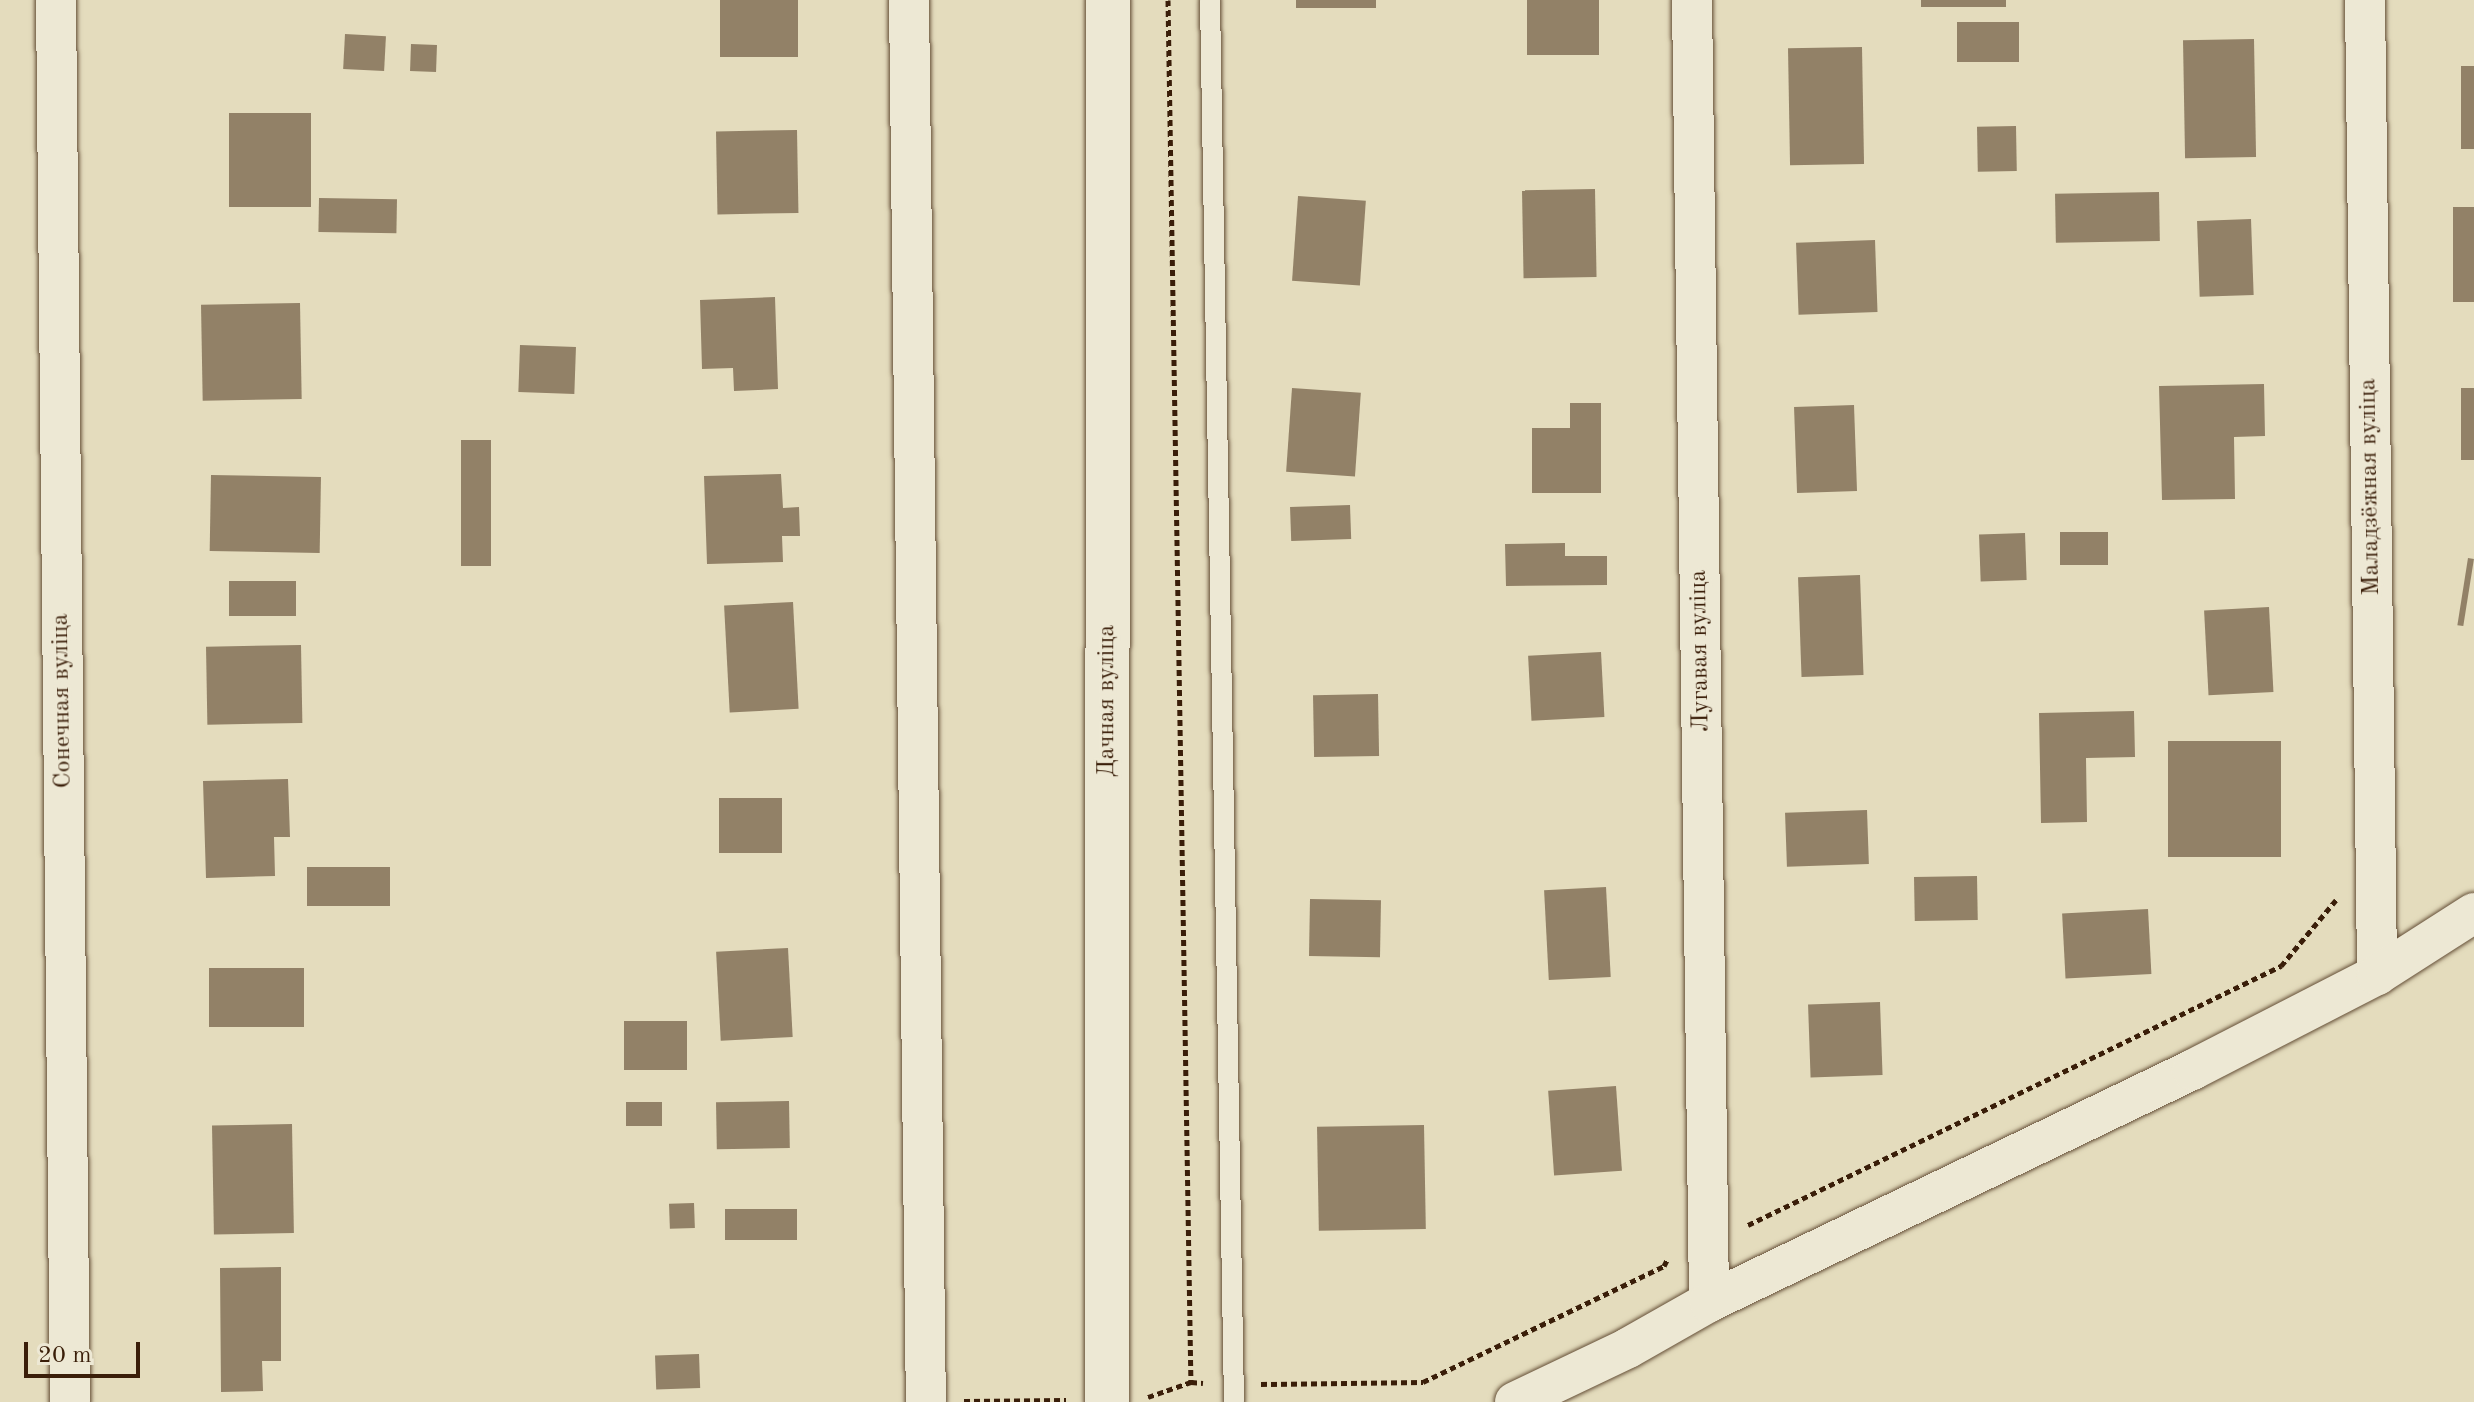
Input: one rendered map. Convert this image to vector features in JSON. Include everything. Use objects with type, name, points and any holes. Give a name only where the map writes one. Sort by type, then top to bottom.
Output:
[{"type":"street","name":"Сонечная вуліца","points":[[56,0],[70,1402]]},
{"type":"street","points":[[909,0],[926,1402]]},
{"type":"street","name":"Дачная вуліца","points":[[1107,1400],[1108,0]]},
{"type":"street","name":"Лугавая вуліца","points":[[1692,0],[1709,1302]]},
{"type":"street","name":"Маладзёжная вуліца","points":[[2365,0],[2377,975]]},
{"type":"street","points":[[1515,1402],[1628,1348],[1709,1302],[2192,1070],[2377,975],[2474,913]]},
{"type":"lane","points":[[1210,0],[1234,1394]]},
{"type":"path","points":[[1168,0],[1191,1382]]},
{"type":"path","points":[[952,1401],[1143,1399],[1191,1382],[1234,1394],[1423,1382],[1664,1266],[1683,1230],[1740,1229],[2281,966],[2337,899]]},
{"type":"building","points":[[720,0],[798,0],[798,57],[720,57]]},
{"type":"building","points":[[1296,0],[1376,0],[1376,8],[1296,8]]},
{"type":"building","points":[[1527,0],[1599,0],[1599,55],[1527,55]]},
{"type":"building","points":[[1921,0],[2006,0],[2006,7],[1921,7]]},
{"type":"building","points":[[1957,22],[2019,22],[2019,62],[1957,62]]},
{"type":"building","points":[[345,34],[386,36],[384,71],[343,69]]},
{"type":"building","points":[[2254,39],[2256,157],[2185,158],[2183,40]]},
{"type":"building","points":[[411,44],[437,45],[436,72],[410,71]]},
{"type":"building","points":[[1862,47],[1864,164],[1790,165],[1788,48]]},
{"type":"building","points":[[2461,66],[2474,66],[2474,149],[2461,149]]},
{"type":"building","points":[[229,113],[311,113],[311,207],[229,207]]},
{"type":"building","points":[[2016,126],[2017,171],[1978,172],[1977,127]]},
{"type":"building","points":[[797,130],[798,213],[717,214],[716,131]]},
{"type":"building","points":[[1595,189],[1597,277],[1524,278],[1522,190]]},
{"type":"building","points":[[2159,192],[2160,241],[2056,243],[2055,194]]},
{"type":"building","points":[[1298,196],[1366,201],[1360,286],[1292,281]]},
{"type":"building","points":[[319,198],[397,199],[396,233],[318,232]]},
{"type":"building","points":[[2453,207],[2474,207],[2474,302],[2453,302]]},
{"type":"building","points":[[2251,219],[2254,295],[2200,297],[2197,221]]},
{"type":"building","points":[[1875,240],[1878,312],[1799,315],[1796,243]]},
{"type":"building","points":[[775,297],[778,389],[734,391],[733,368],[702,369],[700,300]]},
{"type":"building","points":[[300,303],[302,399],[203,401],[201,305]]},
{"type":"building","points":[[520,345],[576,347],[574,394],[518,392]]},
{"type":"building","points":[[2264,384],[2265,436],[2234,437],[2235,499],[2162,500],[2159,386]]},
{"type":"building","points":[[1292,388],[1361,393],[1355,477],[1286,472]]},
{"type":"building","points":[[2461,388],[2474,388],[2474,460],[2461,460]]},
{"type":"building","points":[[1570,403],[1601,403],[1601,493],[1532,493],[1532,428],[1570,428]]},
{"type":"building","points":[[1854,405],[1857,491],[1797,493],[1794,407]]},
{"type":"building","points":[[461,440],[491,440],[491,566],[461,566]]},
{"type":"building","points":[[781,474],[783,508],[799,507],[800,536],[782,536],[783,562],[707,564],[704,476]]},
{"type":"building","points":[[211,475],[321,477],[320,553],[210,551]]},
{"type":"building","points":[[1350,505],[1351,539],[1291,541],[1290,507]]},
{"type":"building","points":[[2060,532],[2108,532],[2108,565],[2060,565]]},
{"type":"building","points":[[2025,533],[2027,580],[1981,582],[1979,535]]},
{"type":"building","points":[[1565,543],[1565,556],[1607,556],[1607,585],[1506,586],[1505,544]]},
{"type":"building","points":[[2468,558],[2474,559],[2463,626],[2457,625]]},
{"type":"building","points":[[1860,575],[1863,675],[1802,677],[1798,577]]},
{"type":"building","points":[[229,581],[296,581],[296,616],[229,616]]},
{"type":"building","points":[[793,602],[799,709],[730,712],[724,606]]},
{"type":"building","points":[[2269,607],[2273,692],[2209,695],[2204,610]]},
{"type":"building","points":[[301,645],[302,723],[207,725],[206,647]]},
{"type":"building","points":[[1601,652],[1604,717],[1532,721],[1528,656]]},
{"type":"building","points":[[1378,694],[1379,756],[1314,757],[1313,695]]},
{"type":"building","points":[[2134,711],[2135,757],[2086,758],[2087,822],[2041,823],[2039,713]]},
{"type":"building","points":[[2168,741],[2281,741],[2281,857],[2168,857]]},
{"type":"building","points":[[288,779],[290,837],[274,837],[275,876],[206,878],[203,781]]},
{"type":"building","points":[[719,798],[782,798],[782,853],[719,853]]},
{"type":"building","points":[[1867,810],[1869,864],[1787,867],[1785,813]]},
{"type":"building","points":[[307,867],[390,867],[390,906],[307,906]]},
{"type":"building","points":[[1977,876],[1978,920],[1915,921],[1914,877]]},
{"type":"building","points":[[1606,887],[1611,977],[1549,980],[1544,890]]},
{"type":"building","points":[[1310,899],[1381,900],[1380,957],[1309,956]]},
{"type":"building","points":[[2148,909],[2151,974],[2066,978],[2062,914]]},
{"type":"building","points":[[788,948],[793,1037],[721,1041],[716,952]]},
{"type":"building","points":[[209,968],[304,968],[304,1027],[209,1027]]},
{"type":"building","points":[[1880,1002],[1883,1075],[1811,1077],[1808,1005]]},
{"type":"building","points":[[624,1021],[687,1021],[687,1070],[624,1070]]},
{"type":"building","points":[[1616,1086],[1622,1171],[1554,1176],[1548,1091]]},
{"type":"building","points":[[789,1101],[790,1148],[717,1149],[716,1102]]},
{"type":"building","points":[[626,1102],[662,1102],[662,1126],[626,1126]]},
{"type":"building","points":[[292,1124],[294,1233],[214,1234],[212,1125]]},
{"type":"building","points":[[1424,1125],[1426,1229],[1319,1231],[1317,1127]]},
{"type":"building","points":[[694,1203],[695,1228],[670,1229],[669,1204]]},
{"type":"building","points":[[725,1209],[797,1209],[797,1240],[725,1240]]},
{"type":"building","points":[[281,1267],[281,1361],[262,1361],[263,1391],[221,1392],[220,1268]]},
{"type":"building","points":[[699,1354],[700,1388],[656,1390],[655,1356]]}]
